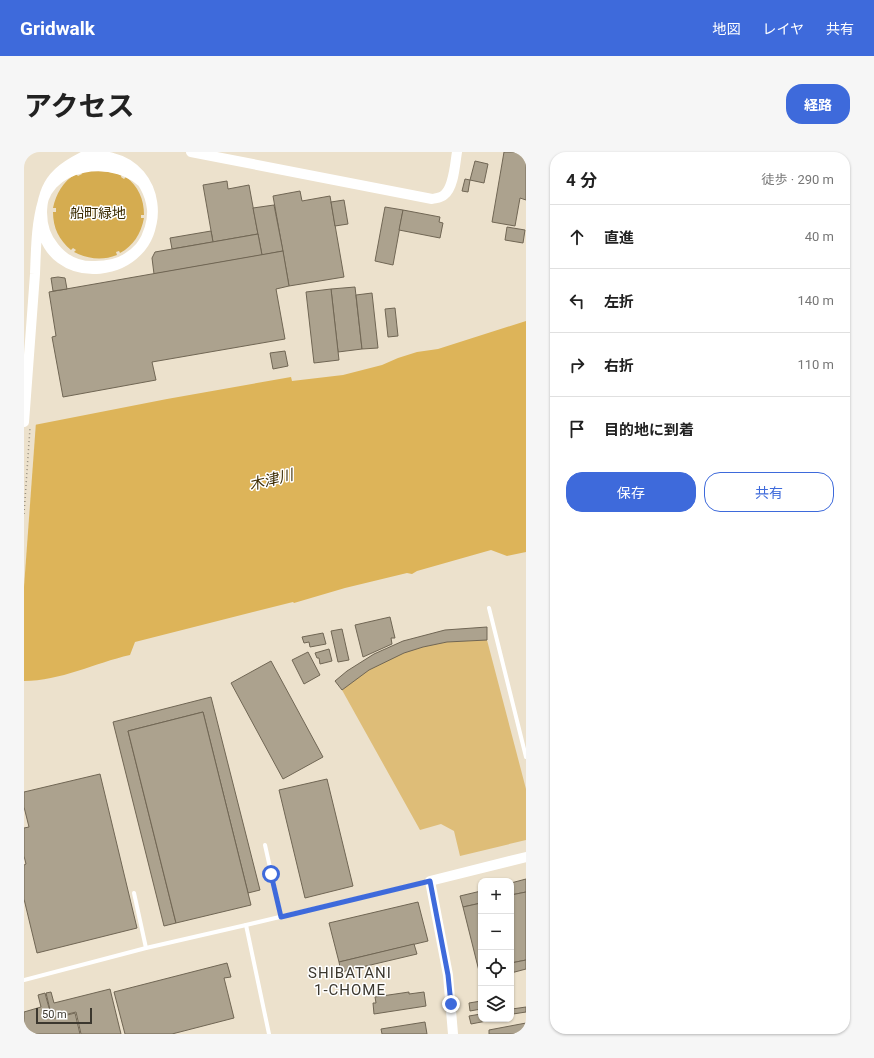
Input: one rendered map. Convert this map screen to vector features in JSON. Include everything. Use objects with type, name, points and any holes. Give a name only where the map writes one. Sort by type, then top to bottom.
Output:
[{"type":"street","points":[[191,152],[432,199],[444,195],[449,190],[457,152]]},
{"type":"street","points":[[24,422],[40,215],[42,202],[44,196],[47,190],[49,186],[52,182],[60,174],[78,163],[100,158],[112,160],[132,170],[143,183],[148,191],[151,201],[152,211],[152,217],[152,222],[150,228],[149,233],[144,243],[134,255],[118,265],[102,269],[85,269],[70,266],[64,262],[50,247],[44,233],[41,220],[42,210],[42,205],[43,201],[45,194],[48,188],[50,184],[60,173],[78,161],[89,158],[100,157],[118,161],[132,169],[148,189],[151,199],[152,210],[152,221],[150,226],[149,232],[144,241],[138,248],[134,254],[118,263],[102,267],[85,268],[71,264],[64,260],[50,245],[44,232],[41,218],[42,204],[43,199],[48,187],[50,183],[61,171],[78,160],[90,157],[102,156],[119,160],[133,167],[149,188],[152,198],[153,220],[150,230],[147,235],[145,240],[140,247],[135,252],[122,260],[112,264],[86,266],[72,263],[51,244],[45,231],[42,217],[44,198],[49,185],[54,177],[62,170],[88,154]]},
{"type":"street","points":[[453,1034],[448,975],[430,881],[526,857]]},
{"type":"lane","points":[[489,608],[526,757]]},
{"type":"lane","points":[[265,845],[281,917]]},
{"type":"lane","points":[[24,980],[146,948],[246,926],[430,881]]},
{"type":"lane","points":[[134,893],[146,948]]},
{"type":"lane","points":[[246,926],[268,1034]]},
{"type":"shaded area","points":[[462,640],[487,640],[526,789],[526,840],[460,856],[454,831],[441,824],[420,830],[342,690],[365,672],[391,658],[418,648],[433,644]]},
{"type":"green space","name":"船町緑地","points":[[89,169],[122,174],[121,177],[124,179],[126,177],[134,184],[140,193],[143,204],[144,215],[141,215],[141,218],[144,218],[136,239],[125,250],[120,253],[119,251],[116,252],[117,255],[111,257],[100,259],[74,252],[76,250],[73,248],[71,250],[60,238],[54,223],[53,212],[56,212],[56,208],[53,208],[61,188],[71,177],[76,174],[78,176],[82,174],[80,171]]},
{"type":"water","name":"木津川","points":[[526,321],[526,552],[507,556],[491,550],[417,571],[412,574],[407,573],[345,588],[294,603],[293,602],[135,642],[130,655],[64,675],[24,681],[24,427],[167,399],[291,377],[292,381],[343,375],[382,365],[417,352],[438,349]]},
{"type":"pier","points":[[36,422],[24,587],[24,425]]},
{"type":"building","points":[[504,152],[526,152],[526,200],[520,198],[515,226],[492,222]]},
{"type":"building","points":[[475,161],[488,164],[484,183],[470,180]]},
{"type":"building","points":[[465,179],[470,180],[468,192],[462,191]]},
{"type":"building","points":[[227,181],[228,189],[249,185],[258,234],[213,242],[203,185]]},
{"type":"building","points":[[300,191],[302,201],[330,196],[344,277],[289,286],[273,196]]},
{"type":"building","points":[[344,200],[348,224],[335,226],[331,202]]},
{"type":"building","points":[[274,205],[283,251],[262,255],[253,208]]},
{"type":"building","points":[[385,207],[403,210],[393,265],[375,261]]},
{"type":"building","points":[[403,210],[440,217],[439,222],[443,223],[440,238],[399,230]]},
{"type":"building","points":[[507,227],[525,230],[523,243],[505,240]]},
{"type":"building","points":[[211,231],[213,242],[172,249],[170,238]]},
{"type":"building","points":[[258,234],[262,255],[154,274],[152,258],[155,252]]},
{"type":"building","points":[[283,251],[289,286],[276,289],[285,339],[152,362],[156,380],[63,397],[52,337],[56,336],[49,292]]},
{"type":"building","points":[[51,278],[65,278],[67,289],[53,291]]},
{"type":"building","points":[[355,287],[362,349],[338,352],[331,289]]},
{"type":"building","points":[[331,289],[339,360],[314,363],[306,292]]},
{"type":"building","points":[[372,293],[378,348],[362,349],[356,295]]},
{"type":"building","points":[[395,308],[398,336],[388,337],[385,309]]},
{"type":"building","points":[[285,351],[288,366],[273,369],[270,353]]},
{"type":"building","points":[[390,617],[395,638],[391,638],[392,644],[363,657],[355,625]]},
{"type":"building","points":[[487,627],[487,640],[447,642],[404,653],[369,670],[342,690],[335,681],[347,671],[374,654],[403,641],[445,630]]},
{"type":"building","points":[[342,629],[349,660],[338,662],[331,631]]},
{"type":"building","points":[[323,633],[326,644],[310,647],[309,642],[304,643],[302,637]]},
{"type":"building","points":[[329,649],[332,661],[320,664],[319,658],[317,658],[315,653]]},
{"type":"building","points":[[308,652],[320,675],[304,684],[292,660]]},
{"type":"building","points":[[271,661],[323,757],[283,779],[231,683]]},
{"type":"building","points":[[211,697],[260,890],[248,893],[203,712],[128,731],[176,923],[164,926],[113,722]]},
{"type":"building","points":[[203,712],[251,905],[176,923],[128,731]]},
{"type":"building","points":[[100,774],[137,928],[37,953],[24,899],[24,865],[26,864],[24,856],[24,828],[29,827],[24,807],[24,792]]},
{"type":"building","points":[[327,779],[353,886],[305,898],[279,790]]},
{"type":"building","points":[[526,879],[526,892],[514,894],[514,882]]},
{"type":"building","points":[[478,892],[478,904],[463,907],[460,896]]},
{"type":"building","points":[[526,892],[526,960],[514,962],[514,914],[514,894]]},
{"type":"building","points":[[418,902],[428,941],[339,962],[329,923]]},
{"type":"building","points":[[478,904],[478,967],[463,907]]},
{"type":"building","points":[[414,944],[417,954],[341,972],[339,962]]},
{"type":"building","points":[[526,960],[526,969],[514,972],[514,962]]},
{"type":"building","points":[[227,963],[231,977],[224,978],[234,1018],[172,1034],[125,1034],[114,992]]},
{"type":"building","points":[[110,989],[121,1034],[81,1034],[76,1012],[52,1018],[46,993],[51,992],[54,1003]]},
{"type":"building","points":[[409,992],[409,994],[424,992],[426,1006],[374,1014],[373,1003],[376,1003],[375,997]]},
{"type":"building","points":[[45,993],[52,1019],[75,1013],[80,1034],[24,1034],[24,1012],[41,1007],[38,995]]},
{"type":"building","points":[[478,1002],[478,1010],[470,1011],[469,1003]]},
{"type":"building","points":[[526,1007],[526,1012],[514,1014],[514,1009]]},
{"type":"building","points":[[478,1014],[478,1022],[481,1022],[471,1024],[469,1016]]},
{"type":"building","points":[[425,1022],[427,1034],[382,1034],[381,1029]]},
{"type":"building","points":[[526,1023],[526,1034],[489,1034],[489,1030]]},
{"type":"district","name":"SHIBATANI 1-CHOME","points":[[350,982]]},
{"type":"route","points":[[271,874],[281,917],[430,881],[448,975],[451,1004]]}]
